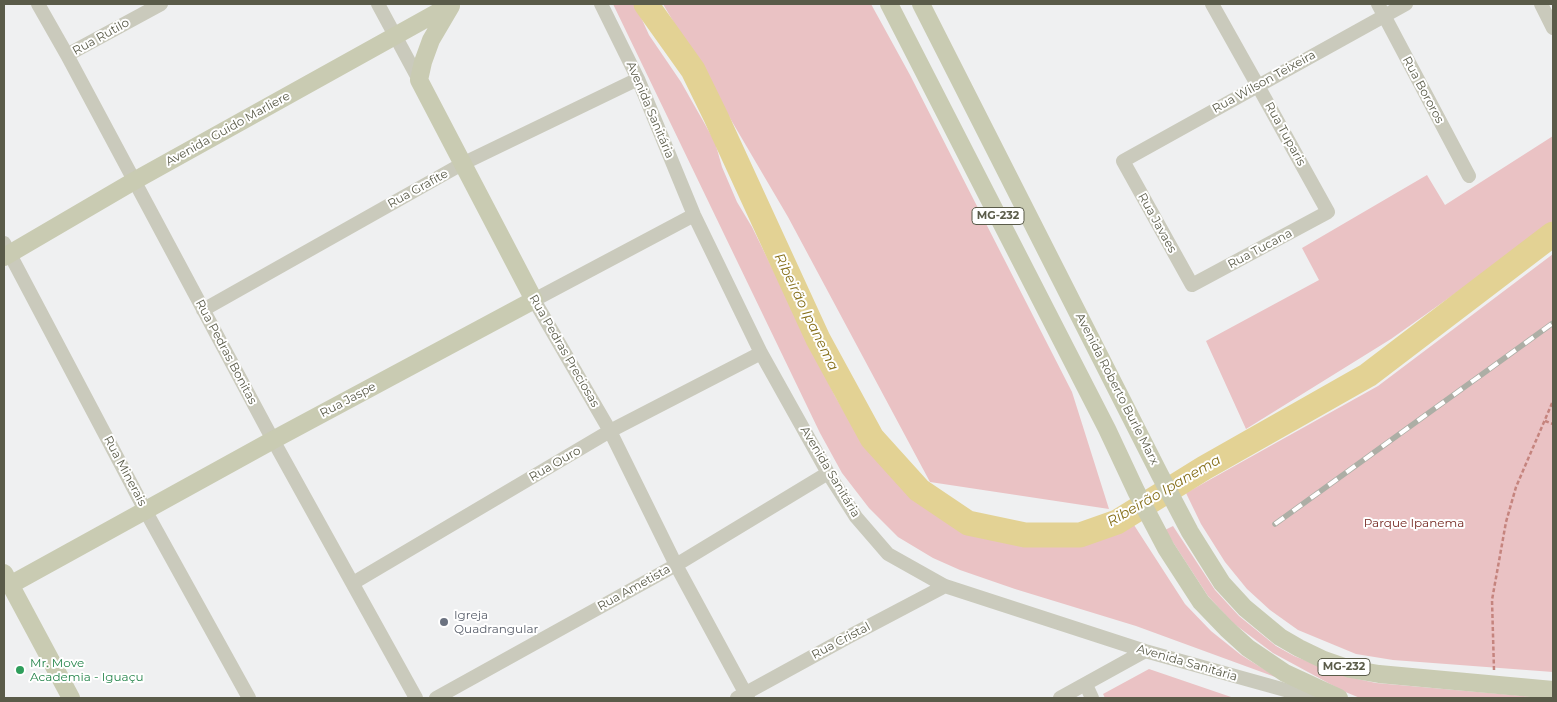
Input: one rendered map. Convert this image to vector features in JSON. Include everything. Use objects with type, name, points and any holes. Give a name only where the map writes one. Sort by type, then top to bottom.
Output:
[{"type":"main road","name":"MG-232","points":[[889,4],[1108,429],[1136,491],[1166,548],[1201,602],[1227,630],[1248,648],[1285,673],[1339,698]]},
{"type":"main road","name":"Avenida Roberto Burle Marx","points":[[921,4],[1190,532],[1222,583],[1245,608],[1280,637],[1324,660],[1350,669],[1379,674],[1553,690]]},
{"type":"main road","name":"Avenida Guido Marliere","points":[[6,251],[452,5]]},
{"type":"main road","points":[[420,80],[423,62],[431,40],[438,25],[452,5]]},
{"type":"main road","name":"Rua Pedras Preciosas","points":[[420,80],[534,300]]},
{"type":"main road","name":"Rua Jaspe","points":[[6,582],[145,510],[534,300]]},
{"type":"main road","points":[[6,582],[71,698]]},
{"type":"main road","points":[[1549,698],[1553,696]]},
{"type":"street","name":"Rua Pedras Bonitas","points":[[38,4],[204,310],[272,440],[416,698]]},
{"type":"street","name":"Rua Rutilo","points":[[67,55],[162,4]]},
{"type":"street","name":"Rua Pedras Preciosas","points":[[378,4],[420,80]]},
{"type":"street","name":"Avenida Sanitária","points":[[601,4],[638,79],[694,215],[761,353],[828,473],[856,517],[888,554],[945,586],[1145,651],[1314,698]]},
{"type":"street","name":"Rua Tuparis","points":[[1212,4],[1328,212]]},
{"type":"street","name":"Rua Wilson Teixeira","points":[[1123,161],[1258,86],[1381,10],[1406,4]]},
{"type":"street","points":[[1541,4],[1553,28]]},
{"type":"street","name":"Rua Bororos","points":[[1381,10],[1469,176]]},
{"type":"street","name":"Rua Grafite","points":[[204,310],[462,164],[638,79]]},
{"type":"street","name":"Rua Javaes","points":[[1123,161],[1192,285]]},
{"type":"street","name":"Rua Tucana","points":[[1192,285],[1328,212]]},
{"type":"street","name":"Rua Jaspe","points":[[534,300],[694,215]]},
{"type":"street","name":"Rua Minerais","points":[[6,251],[145,510],[249,698]]},
{"type":"street","name":"Rua Pedras Preciosas","points":[[534,300],[610,431],[743,697]]},
{"type":"street","name":"Rua Ouro","points":[[353,583],[610,431],[761,353]]},
{"type":"street","name":"Rua Ametista","points":[[436,698],[676,565],[828,473]]},
{"type":"street","name":"Rua Cristal","points":[[743,697],[850,636],[945,586]]},
{"type":"street","points":[[1060,698],[1145,651]]},
{"type":"street","points":[[1086,685],[1092,698]]},
{"type":"path","points":[[1494,672],[1492,600],[1506,522],[1516,487],[1553,402]]},
{"type":"path","points":[[1545,421],[1553,424]]},
{"type":"green space","points":[[613,4],[635,4],[649,35],[681,82],[715,142],[722,167],[737,202],[752,227],[835,396],[853,427],[913,494],[946,520],[972,534],[1001,542],[1030,544],[1090,543],[1134,525],[1185,604],[1211,631],[1241,655],[1278,678],[1136,626],[960,570],[933,558],[898,537],[869,508],[842,473],[820,433]]},
{"type":"green space","points":[[663,4],[871,4],[910,75],[1072,392],[1109,509],[930,482],[788,217]]},
{"type":"green space","points":[[1553,136],[1553,224],[1391,339],[1246,429],[1206,341],[1319,280],[1302,248],[1427,175],[1445,205]]},
{"type":"green space","name":"Parque Ipanema","points":[[1553,254],[1553,672],[1393,660],[1356,654],[1298,630],[1270,610],[1247,589],[1225,562],[1201,524],[1186,493],[1378,386]]},
{"type":"green space","points":[[1173,526],[1215,590],[1239,616],[1276,646],[1294,656],[1348,677],[1376,683],[1546,698],[1360,698],[1343,691],[1273,653],[1233,623],[1208,596],[1165,530]]},
{"type":"green space","points":[[1149,669],[1234,698],[1105,698],[1103,694]]},
{"type":"waterway","name":"Ribeirão Ipanema","points":[[646,4],[693,70],[818,339],[872,438],[919,490],[968,523],[1025,535],[1080,535],[1117,522],[1204,468],[1368,375],[1553,234]]},
{"type":"railway","points":[[1275,524],[1553,323]]},
{"type":"place","name":"Igreja Quadrangular","points":[[444,622]]},
{"type":"place","name":"Mr. Move Academia - Iguaçu","points":[[20,670]]}]
